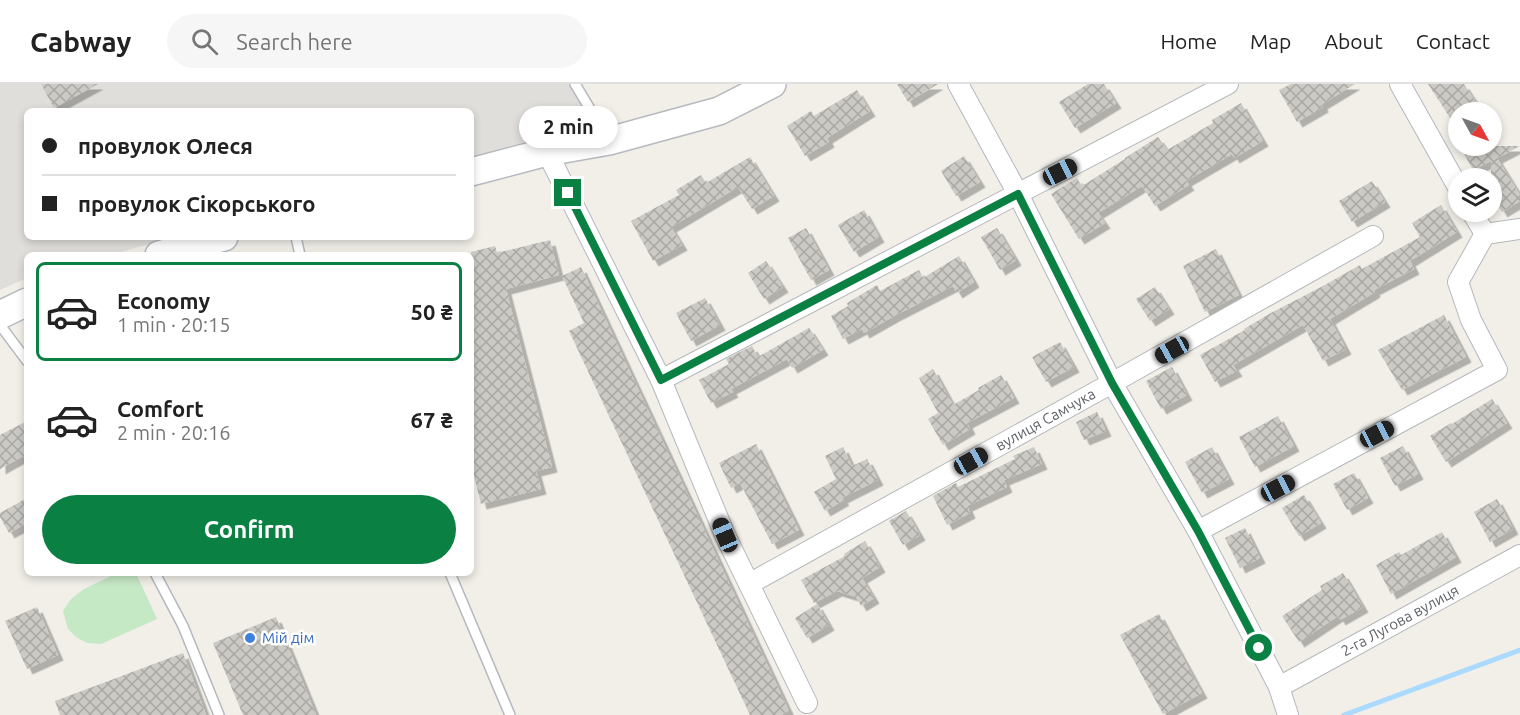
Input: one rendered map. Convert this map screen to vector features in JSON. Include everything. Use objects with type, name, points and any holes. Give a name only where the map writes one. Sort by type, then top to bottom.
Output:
[{"type":"street","points":[[474,171],[547,152],[609,141],[719,111],[772,84]]},
{"type":"street","points":[[958,84],[1018,194],[1112,383],[1198,531],[1279,687],[1288,715]]},
{"type":"street","points":[[661,380],[1228,84]]},
{"type":"street","points":[[1400,84],[1448,169]]},
{"type":"street","points":[[547,152],[661,380],[725,535],[807,703]]},
{"type":"street","points":[[1478,222],[1485,234]]},
{"type":"street","points":[[1485,234],[1520,229]]},
{"type":"street","points":[[1198,531],[1497,370],[1471,320],[1458,282],[1485,234]]},
{"type":"street","name":"вулиця Самчука","points":[[748,584],[1373,236]]},
{"type":"street","points":[[170,252],[213,240]]},
{"type":"street","points":[[0,315],[24,303]]},
{"type":"street","name":"2-га Лугова вулиця","points":[[1279,687],[1520,555]]},
{"type":"lane","points":[[575,84],[609,141]]},
{"type":"lane","points":[[0,325],[24,357]]},
{"type":"lane","points":[[157,576],[183,626],[219,715]]},
{"type":"lane","points":[[451,576],[510,715]]},
{"type":"shaded area","points":[[0,84],[575,84],[598,122],[474,156],[474,108],[24,108],[24,240],[165,240],[121,252],[24,252],[24,279],[0,290]]},
{"type":"green space","points":[[111,576],[137,576],[157,619],[101,644],[87,643],[68,629],[63,611],[71,599],[84,589]]},
{"type":"building","points":[[41,84],[98,84],[54,108]]},
{"type":"building","points":[[897,84],[938,84],[908,102]]},
{"type":"building","points":[[1088,84],[1104,84],[1116,103],[1075,128],[1059,102]]},
{"type":"building","points":[[1291,84],[1355,84],[1297,122],[1279,90]]},
{"type":"building","points":[[1428,84],[1464,84],[1476,102],[1448,102],[1448,115]]},
{"type":"building","points":[[857,90],[870,111],[827,138],[829,142],[805,156],[787,126],[811,111],[814,116]]},
{"type":"building","points":[[1241,103],[1263,141],[1234,158],[1232,154],[1186,181],[1189,185],[1155,206],[1142,186],[1098,213],[1105,223],[1079,239],[1051,194],[1077,178],[1082,186],[1158,137],[1167,150],[1213,123],[1212,120]]},
{"type":"building","points":[[1502,146],[1520,146],[1502,155]]},
{"type":"building","points":[[964,156],[980,182],[956,196],[941,171]]},
{"type":"building","points":[[1465,156],[1501,156],[1497,158],[1520,195],[1520,201],[1502,212],[1502,168],[1491,168],[1491,161],[1472,168]]},
{"type":"building","points":[[750,157],[774,196],[752,209],[738,187],[671,227],[682,245],[653,261],[631,221],[679,195],[676,190],[701,175],[706,183]]},
{"type":"building","points":[[1372,181],[1385,202],[1352,222],[1339,201]]},
{"type":"building","points":[[1441,205],[1448,217],[1448,222],[1451,222],[1457,232],[1410,261],[1414,269],[1374,290],[1375,292],[1330,319],[1346,349],[1323,361],[1303,325],[1233,365],[1237,371],[1215,382],[1200,355],[1269,314],[1360,265],[1362,269],[1420,237],[1412,223]]},
{"type":"building","points":[[864,210],[879,237],[854,252],[838,225]]},
{"type":"building","points":[[806,228],[829,270],[811,280],[788,238]]},
{"type":"building","points":[[997,228],[1016,260],[1000,270],[981,237]]},
{"type":"building","points":[[550,240],[559,275],[506,289],[552,467],[536,471],[541,489],[481,504],[474,476],[474,252],[471,252],[495,246],[497,253]]},
{"type":"building","points":[[1216,249],[1239,295],[1205,312],[1183,266]]},
{"type":"building","points":[[959,256],[974,282],[957,293],[953,286],[864,333],[862,329],[843,339],[831,316],[848,306],[847,303],[877,285],[880,291],[919,270],[923,278]]},
{"type":"building","points":[[766,261],[783,287],[764,299],[748,273]]},
{"type":"building","points":[[581,267],[789,711],[781,715],[750,715],[569,331],[584,323],[562,276]]},
{"type":"building","points":[[1155,287],[1169,309],[1150,321],[1136,299]]},
{"type":"building","points":[[705,298],[720,325],[691,341],[676,313]]},
{"type":"building","points":[[1444,315],[1466,357],[1402,390],[1378,350]]},
{"type":"building","points":[[809,328],[823,350],[792,368],[787,359],[731,389],[733,392],[711,403],[699,380],[729,364],[726,359],[752,346],[758,357]]},
{"type":"building","points":[[1060,342],[1074,367],[1046,382],[1032,357]]},
{"type":"building","points":[[1172,367],[1187,395],[1161,409],[1146,381]]},
{"type":"building","points":[[933,369],[953,405],[1001,375],[1014,398],[967,423],[970,429],[943,445],[928,419],[938,413],[919,378]]},
{"type":"building","points":[[1492,399],[1507,423],[1446,462],[1430,436]]},
{"type":"building","points":[[1097,412],[1106,431],[1084,440],[1076,422]]},
{"type":"building","points":[[1278,416],[1294,446],[1255,467],[1239,437]]},
{"type":"building","points":[[24,423],[24,456],[0,469],[0,435]]},
{"type":"building","points":[[756,444],[799,530],[772,544],[740,483],[731,488],[719,463]]},
{"type":"building","points":[[1403,446],[1418,474],[1395,486],[1380,458]]},
{"type":"building","points":[[843,447],[852,466],[867,459],[878,480],[842,498],[844,500],[825,511],[814,492],[836,479],[825,456]]},
{"type":"building","points":[[1034,447],[1042,464],[1004,480],[1007,487],[967,506],[970,513],[947,525],[933,496],[956,483],[958,487],[1015,459],[1013,456]]},
{"type":"building","points":[[1212,447],[1229,479],[1202,493],[1185,462]]},
{"type":"building","points":[[1354,473],[1368,498],[1347,510],[1333,484]]},
{"type":"building","points":[[1304,495],[1321,523],[1299,536],[1282,508]]},
{"type":"building","points":[[1497,499],[1513,529],[1490,542],[1474,512]]},
{"type":"building","points":[[24,500],[24,525],[9,533],[0,513]]},
{"type":"building","points":[[906,511],[920,535],[903,545],[889,521]]},
{"type":"building","points":[[1245,528],[1260,558],[1240,568],[1225,538]]},
{"type":"building","points":[[1442,532],[1456,557],[1391,594],[1376,565],[1399,552],[1401,555]]},
{"type":"building","points":[[865,541],[880,567],[862,578],[874,598],[861,606],[856,597],[837,591],[814,603],[801,580],[845,556],[844,554]]},
{"type":"building","points":[[1343,573],[1363,607],[1340,620],[1338,616],[1299,642],[1282,616],[1322,590],[1320,586]]},
{"type":"building","points":[[817,604],[829,625],[807,638],[795,618]]},
{"type":"building","points":[[37,607],[58,655],[27,669],[5,621]]},
{"type":"building","points":[[1159,614],[1202,693],[1163,714],[1120,635]]},
{"type":"building","points":[[276,617],[316,715],[243,715],[213,643]]},
{"type":"building","points":[[183,653],[206,715],[60,715],[55,701]]},
{"type":"waterway","points":[[1344,715],[1520,650]]},
{"type":"place","name":"Мій дім","points":[[250,638]]},
{"type":"route","points":[[568,193],[661,380],[1018,194],[1112,383],[1198,531],[1259,648]]}]
